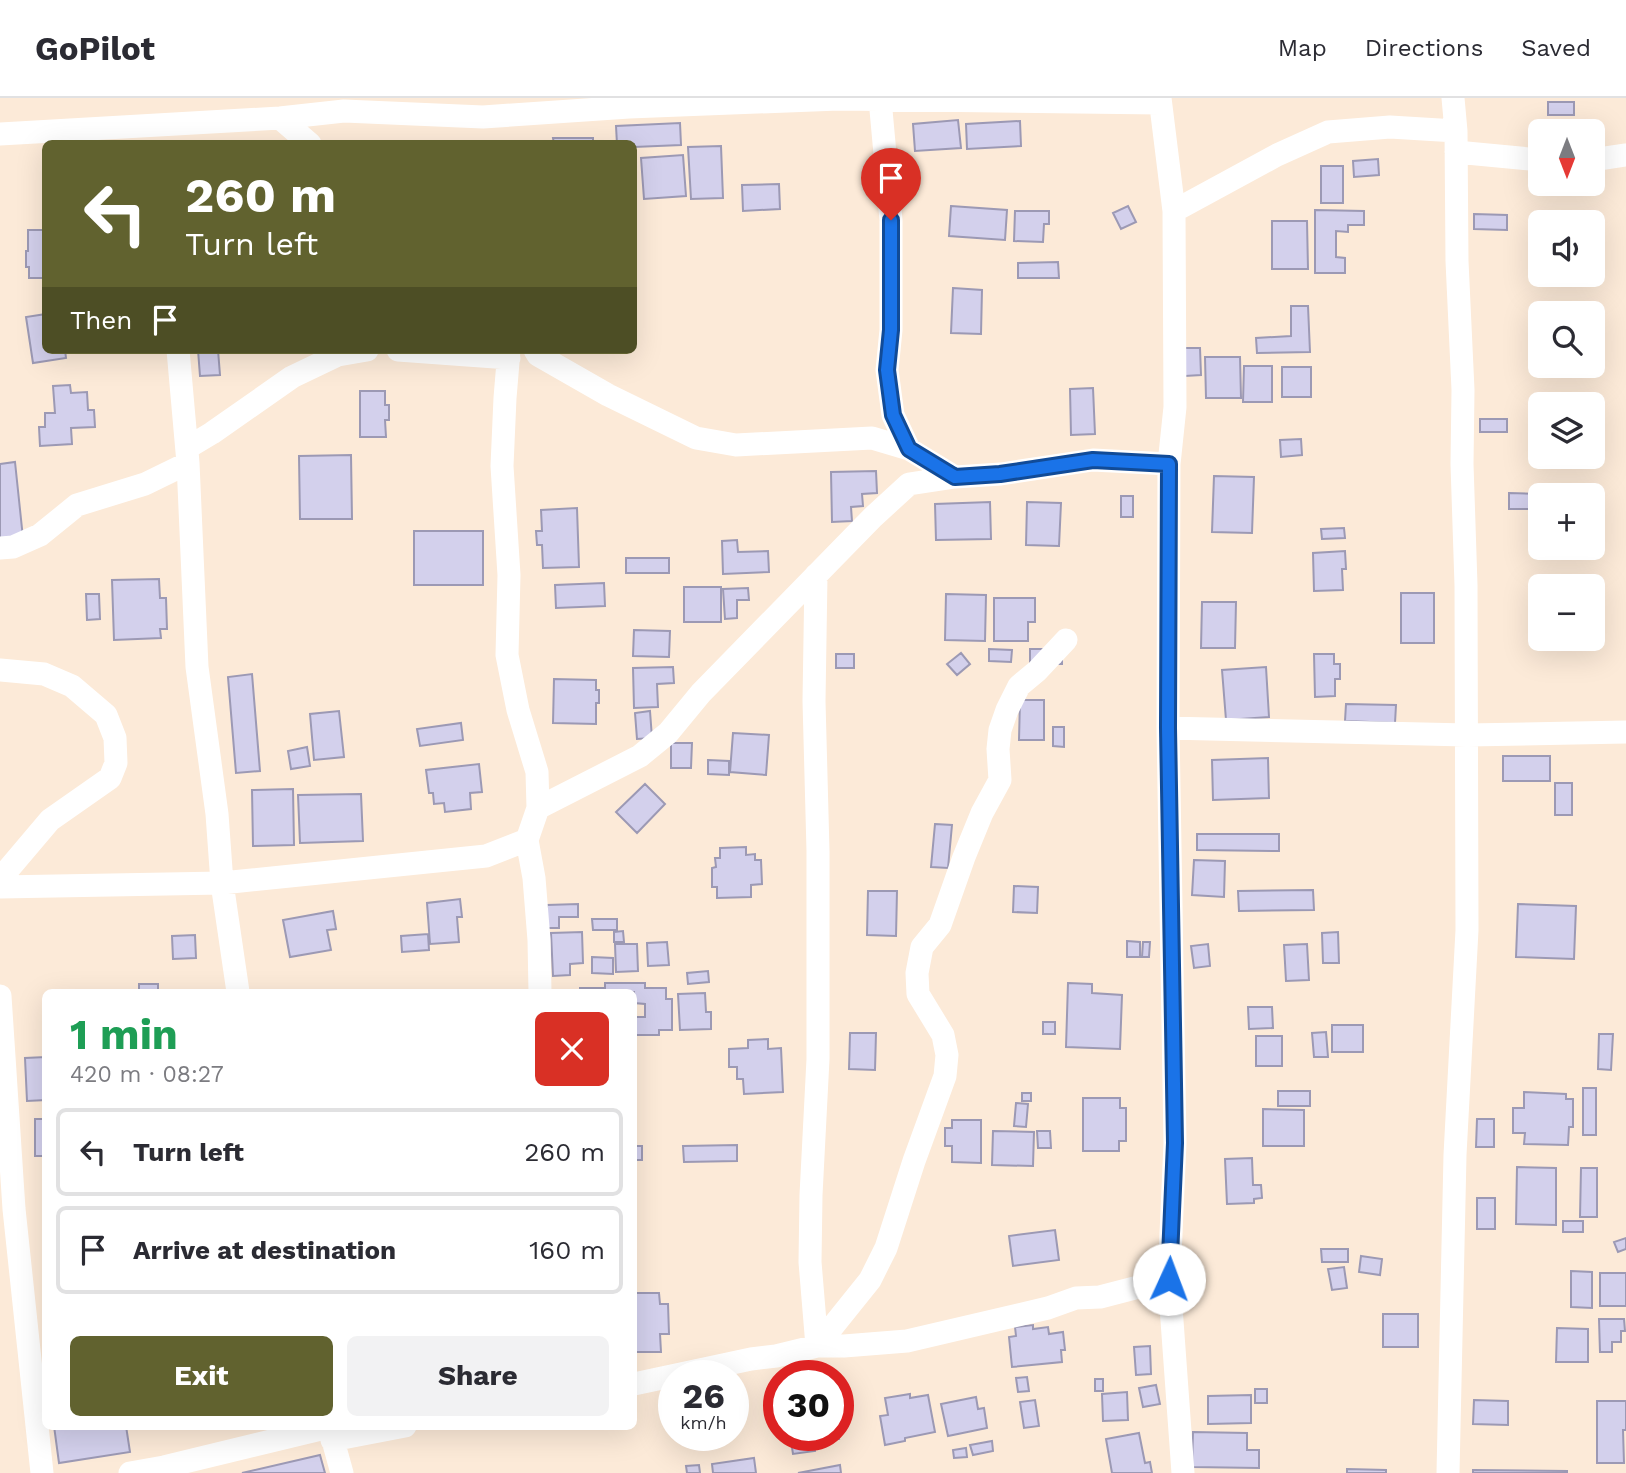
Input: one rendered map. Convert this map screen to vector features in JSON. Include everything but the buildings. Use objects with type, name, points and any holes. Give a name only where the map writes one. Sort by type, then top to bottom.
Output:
[{"type":"street","points":[[0,134],[158,134],[280,118],[346,105],[484,117],[629,107],[864,98],[1160,101],[1174,211],[1175,407],[1169,464],[1168,728],[1175,1143],[1169,1279],[1183,1473]]},
{"type":"street","points":[[1448,1473],[1455,1154],[1467,930],[1463,390],[1457,261],[1456,141],[1452,98]]},
{"type":"street","points":[[880,99],[891,220],[891,330],[887,370],[893,415],[909,449]]},
{"type":"street","points":[[280,118],[305,140]]},
{"type":"street","points":[[1174,211],[1277,155],[1328,132],[1390,127],[1528,157]]},
{"type":"street","points":[[1605,158],[1626,155]]},
{"type":"street","points":[[178,354],[188,455],[197,667],[217,814],[222,883],[238,989]]},
{"type":"street","points":[[0,548],[13,547],[40,535],[77,505],[145,484],[292,377],[344,354]]},
{"type":"street","points":[[509,354],[502,466],[509,575],[507,655],[518,710],[537,772],[538,808],[527,841],[534,878],[539,940],[536,987]]},
{"type":"street","points":[[537,354],[608,395],[696,438],[736,445],[872,438],[909,449],[955,477]]},
{"type":"street","points":[[538,808],[640,756],[668,733],[701,693],[873,517],[909,485],[1093,460],[1169,464]]},
{"type":"street","points":[[816,575],[814,701],[818,851],[818,1059],[810,1262],[817,1346]]},
{"type":"street","points":[[817,1346],[870,1280],[886,1248],[945,1076],[947,1055],[943,1035],[918,994],[917,973],[922,947],[940,925],[982,813],[1000,780],[1000,730],[1018,686],[1037,671],[1066,640]]},
{"type":"street","points":[[0,670],[44,674],[72,686],[106,715],[114,738],[116,763],[110,778],[50,820],[0,879]]},
{"type":"street","points":[[1168,728],[1467,735],[1626,732]]},
{"type":"street","points":[[0,887],[222,883],[486,856],[527,841]]},
{"type":"street","points":[[0,996],[4,1117],[42,1473]]},
{"type":"street","points":[[637,1383],[817,1346],[907,1341],[1076,1298],[1100,1297],[1169,1279]]},
{"type":"street","points":[[130,1473],[330,1431],[342,1473]]},
{"type":"route","points":[[891,220],[891,330],[887,370],[893,415],[909,449],[955,477],[1000,474],[1093,460],[1169,464],[1168,728],[1175,1143],[1169,1279]]}]
